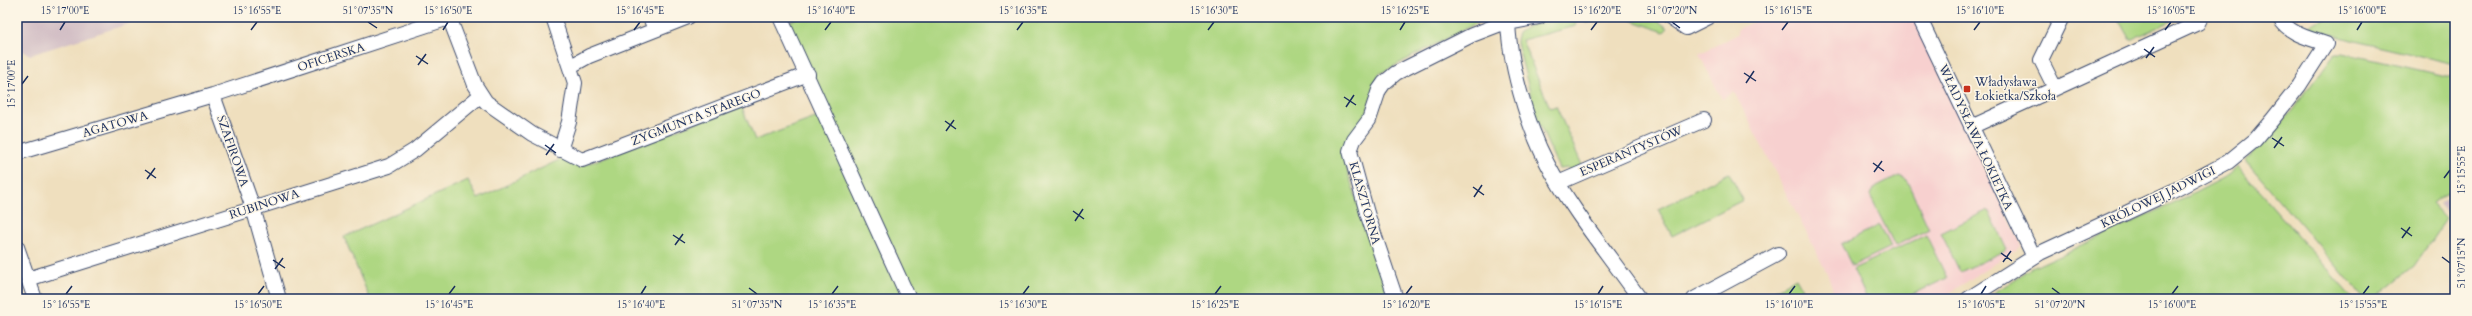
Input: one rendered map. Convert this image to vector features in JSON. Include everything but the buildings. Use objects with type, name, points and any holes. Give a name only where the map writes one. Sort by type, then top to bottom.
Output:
[{"type":"street","points":[[449,18],[472,79],[481,95],[494,108],[514,122],[560,150],[569,122],[575,88],[571,66],[553,17]]},
{"type":"street","points":[[650,17],[655,30]]},
{"type":"street","points":[[571,66],[589,56],[688,17]]},
{"type":"street","points":[[780,17],[808,74],[909,299]]},
{"type":"street","name":"KLASZTORNA","points":[[1396,299],[1354,170],[1350,151],[1352,145],[1369,120],[1379,90],[1388,79],[1472,35],[1508,20],[1539,17]]},
{"type":"street","points":[[1670,17],[1686,28],[1708,17]]},
{"type":"street","name":"WŁADYSŁAWA ŁOKIETKA","points":[[1919,17],[2034,257]]},
{"type":"street","points":[[2055,88],[2041,60],[2062,17]]},
{"type":"street","points":[[1971,127],[2198,23],[2201,17]]},
{"type":"street","name":"KRÓLOWEJ JADWIGI","points":[[1968,299],[2034,257],[2171,192],[2228,162],[2254,140],[2272,120],[2318,58],[2326,44],[2296,33],[2287,28],[2279,17]]},
{"type":"street","name":"OFICERSKA","points":[[213,95],[449,18]]},
{"type":"street","points":[[1508,20],[1508,41],[1532,127],[1546,162],[1558,183],[1640,299]]},
{"type":"street","name":"ZYGMUNTA STAREGO","points":[[560,150],[578,160],[585,160],[808,74]]},
{"type":"street","name":"AGATOWA","points":[[17,153],[213,95]]},
{"type":"street","name":"SZAFIROWA","points":[[213,95],[253,208],[279,299]]},
{"type":"street","name":"RUBINOWA","points":[[28,279],[398,163],[481,95]]},
{"type":"street","name":"ESPERANTYSTÓW","points":[[1558,183],[1704,120]]},
{"type":"street","points":[[17,246],[35,299]]},
{"type":"street","points":[[1694,299],[1778,254]]},
{"type":"shaded area","points":[[17,17],[150,17],[30,55],[17,48]]},
{"type":"shaded area","points":[[1764,17],[1913,17],[2022,246],[1940,299],[1836,299],[1828,275],[1734,92],[1722,99],[1699,54],[1738,34],[1738,29]]},
{"type":"shaded area","points":[[2455,192],[2455,222],[2439,204]]},
{"type":"green space","points":[[800,17],[1488,17],[1379,74],[1365,118],[1344,146],[1347,170],[1390,299],[370,299],[344,237],[468,180],[478,199],[563,158],[579,167],[741,105],[755,140],[829,113],[787,23]]},
{"type":"green space","points":[[1574,17],[1576,26],[1522,40],[1550,108],[1556,106],[1582,165],[1569,171],[1568,168],[1559,169],[1537,119],[1516,39],[1518,33],[1528,26]]},
{"type":"green space","points":[[1584,17],[1610,17],[1586,23]]},
{"type":"green space","points":[[1623,17],[1652,17],[1668,28],[1664,32]]},
{"type":"green space","points":[[2117,17],[2180,17],[2130,40]]},
{"type":"green space","points":[[2330,17],[2455,17],[2455,64],[2355,41],[2306,27]]},
{"type":"green space","points":[[2335,53],[2343,53],[2455,78],[2455,187],[2432,204],[2446,219],[2414,266],[2373,299],[2364,298],[2246,161],[2291,112]]},
{"type":"green space","points":[[2238,167],[2353,299],[1993,299],[1991,295],[2032,268],[2183,199],[2229,175]]},
{"type":"green space","points":[[1729,173],[1743,200],[1672,236],[1658,209]]},
{"type":"green space","points":[[1899,176],[1906,179],[1929,229],[1895,246],[1870,196],[1873,189]]},
{"type":"green space","points":[[1988,210],[2007,250],[1960,272],[1941,233]]},
{"type":"green space","points":[[1880,225],[1891,247],[1852,266],[1841,244]]},
{"type":"green space","points":[[1926,235],[1947,278],[1903,299],[1867,299],[1853,269]]},
{"type":"green space","points":[[1796,278],[1808,299],[1778,299],[1772,292]]},
{"type":"place","name":"Władysława Łokietka/Szkoła","points":[[1967,89]]}]
